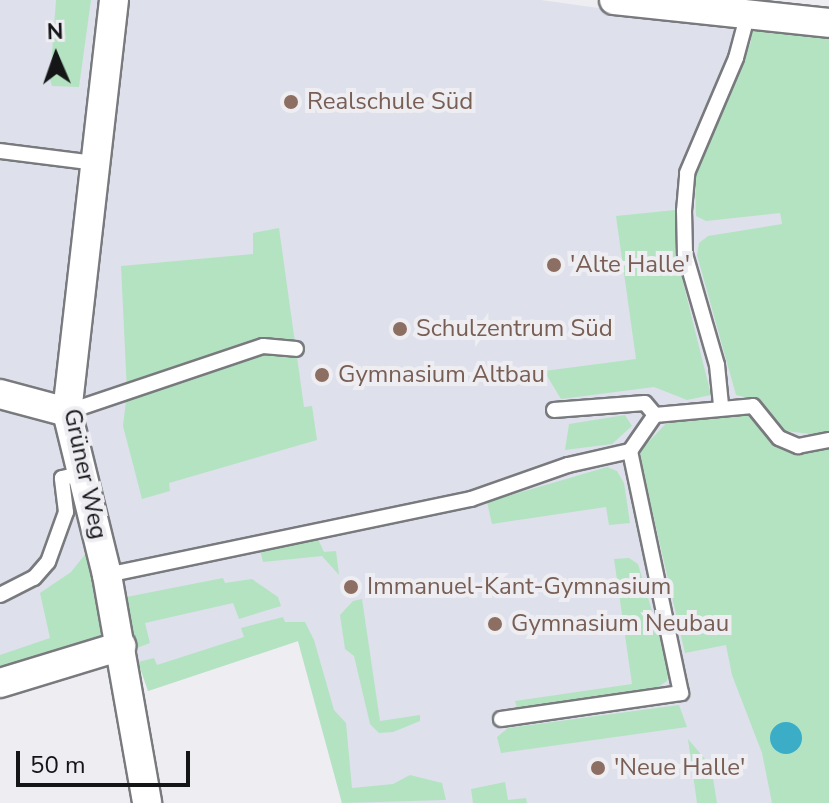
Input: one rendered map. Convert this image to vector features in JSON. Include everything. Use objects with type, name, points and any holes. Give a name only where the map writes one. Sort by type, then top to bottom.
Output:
[{"type":"street","name":"Grüner Weg","points":[[114,0],[67,412],[107,575],[147,803]]},
{"type":"street","points":[[614,0],[671,4],[747,17],[829,23]]},
{"type":"street","points":[[0,394],[67,412]]},
{"type":"street","points":[[0,683],[121,646]]},
{"type":"lane","points":[[721,405],[717,365],[685,254],[684,211],[687,173],[747,17]]},
{"type":"lane","points":[[0,151],[95,163]]},
{"type":"lane","points":[[67,412],[263,346],[296,349]]},
{"type":"lane","points":[[554,410],[645,403],[655,415]]},
{"type":"lane","points":[[107,575],[471,499],[568,465],[630,451],[655,415],[721,405],[753,406],[779,438],[798,446],[829,440]]},
{"type":"lane","points":[[501,719],[681,693],[630,451]]},
{"type":"lane","points":[[0,595],[34,578],[48,562],[66,512],[62,478],[84,473]]},
{"type":"shaded area","name":"Schulzentrum Süd","points":[[0,0],[541,0],[749,29],[819,442],[829,803],[342,803],[298,641],[148,691],[130,637],[0,674]]},
{"type":"green space","points":[[56,0],[91,0],[79,87],[52,86],[50,79]]},
{"type":"green space","points":[[749,29],[829,35],[829,803],[772,803],[762,753],[732,675],[726,645],[685,653],[641,462],[640,451],[671,418],[748,412],[771,440],[797,452],[820,448],[818,435],[786,431],[761,401],[736,395],[697,255],[699,243],[708,236],[782,224],[780,213],[706,221],[696,216],[695,175],[712,125],[751,42]]},
{"type":"green space","points":[[675,210],[677,258],[711,395],[687,400],[654,387],[561,399],[544,371],[636,359],[616,216]]},
{"type":"green space","points":[[279,228],[304,407],[312,406],[317,440],[169,483],[170,491],[142,499],[123,426],[127,392],[121,266],[253,254],[253,233]]},
{"type":"green space","points":[[625,415],[632,426],[612,444],[565,450],[569,424]]},
{"type":"green space","points":[[607,467],[617,471],[624,483],[630,523],[609,525],[606,507],[492,524],[487,502]]},
{"type":"green space","points":[[317,537],[324,552],[336,551],[339,575],[322,556],[263,562],[260,550]]},
{"type":"green space","points":[[91,547],[110,644],[0,674],[0,655],[50,638],[40,593],[71,572]]},
{"type":"green space","points":[[629,558],[638,564],[669,668],[667,681],[655,689],[517,708],[515,701],[632,684],[614,559]]},
{"type":"green space","points":[[223,578],[225,583],[252,579],[278,597],[281,606],[239,619],[233,603],[145,623],[150,643],[134,649],[116,599]]},
{"type":"green space","points":[[362,599],[380,721],[420,715],[420,721],[393,732],[379,733],[370,724],[354,656],[345,649],[340,615],[353,601]]},
{"type":"green space","points":[[283,617],[285,622],[305,622],[314,640],[334,710],[346,723],[352,788],[393,784],[410,775],[442,783],[446,800],[342,803],[298,641],[148,691],[138,662],[154,658],[157,665],[244,637],[241,628]]},
{"type":"green space","points":[[679,705],[687,727],[501,753],[497,737],[508,728]]},
{"type":"green space","points":[[688,739],[711,766],[717,803],[697,803]]},
{"type":"green space","points":[[505,782],[508,800],[526,798],[527,803],[473,803],[471,789]]},
{"type":"water","points":[[786,722],[797,727],[802,738],[797,749],[786,754],[775,749],[770,738],[775,727]]},
{"type":"place","name":"Realschule Süd","points":[[291,102]]},
{"type":"place","name":"'Alte Halle'","points":[[554,265]]},
{"type":"place","name":"Schulzentrum Süd","points":[[400,329]]},
{"type":"place","name":"Gymnasium Altbau","points":[[322,375]]},
{"type":"place","name":"Immanuel-Kant-Gymnasium","points":[[351,587]]},
{"type":"place","name":"Gymnasium Neubau","points":[[495,624]]},
{"type":"place","name":"'Neue Halle'","points":[[598,768]]}]
